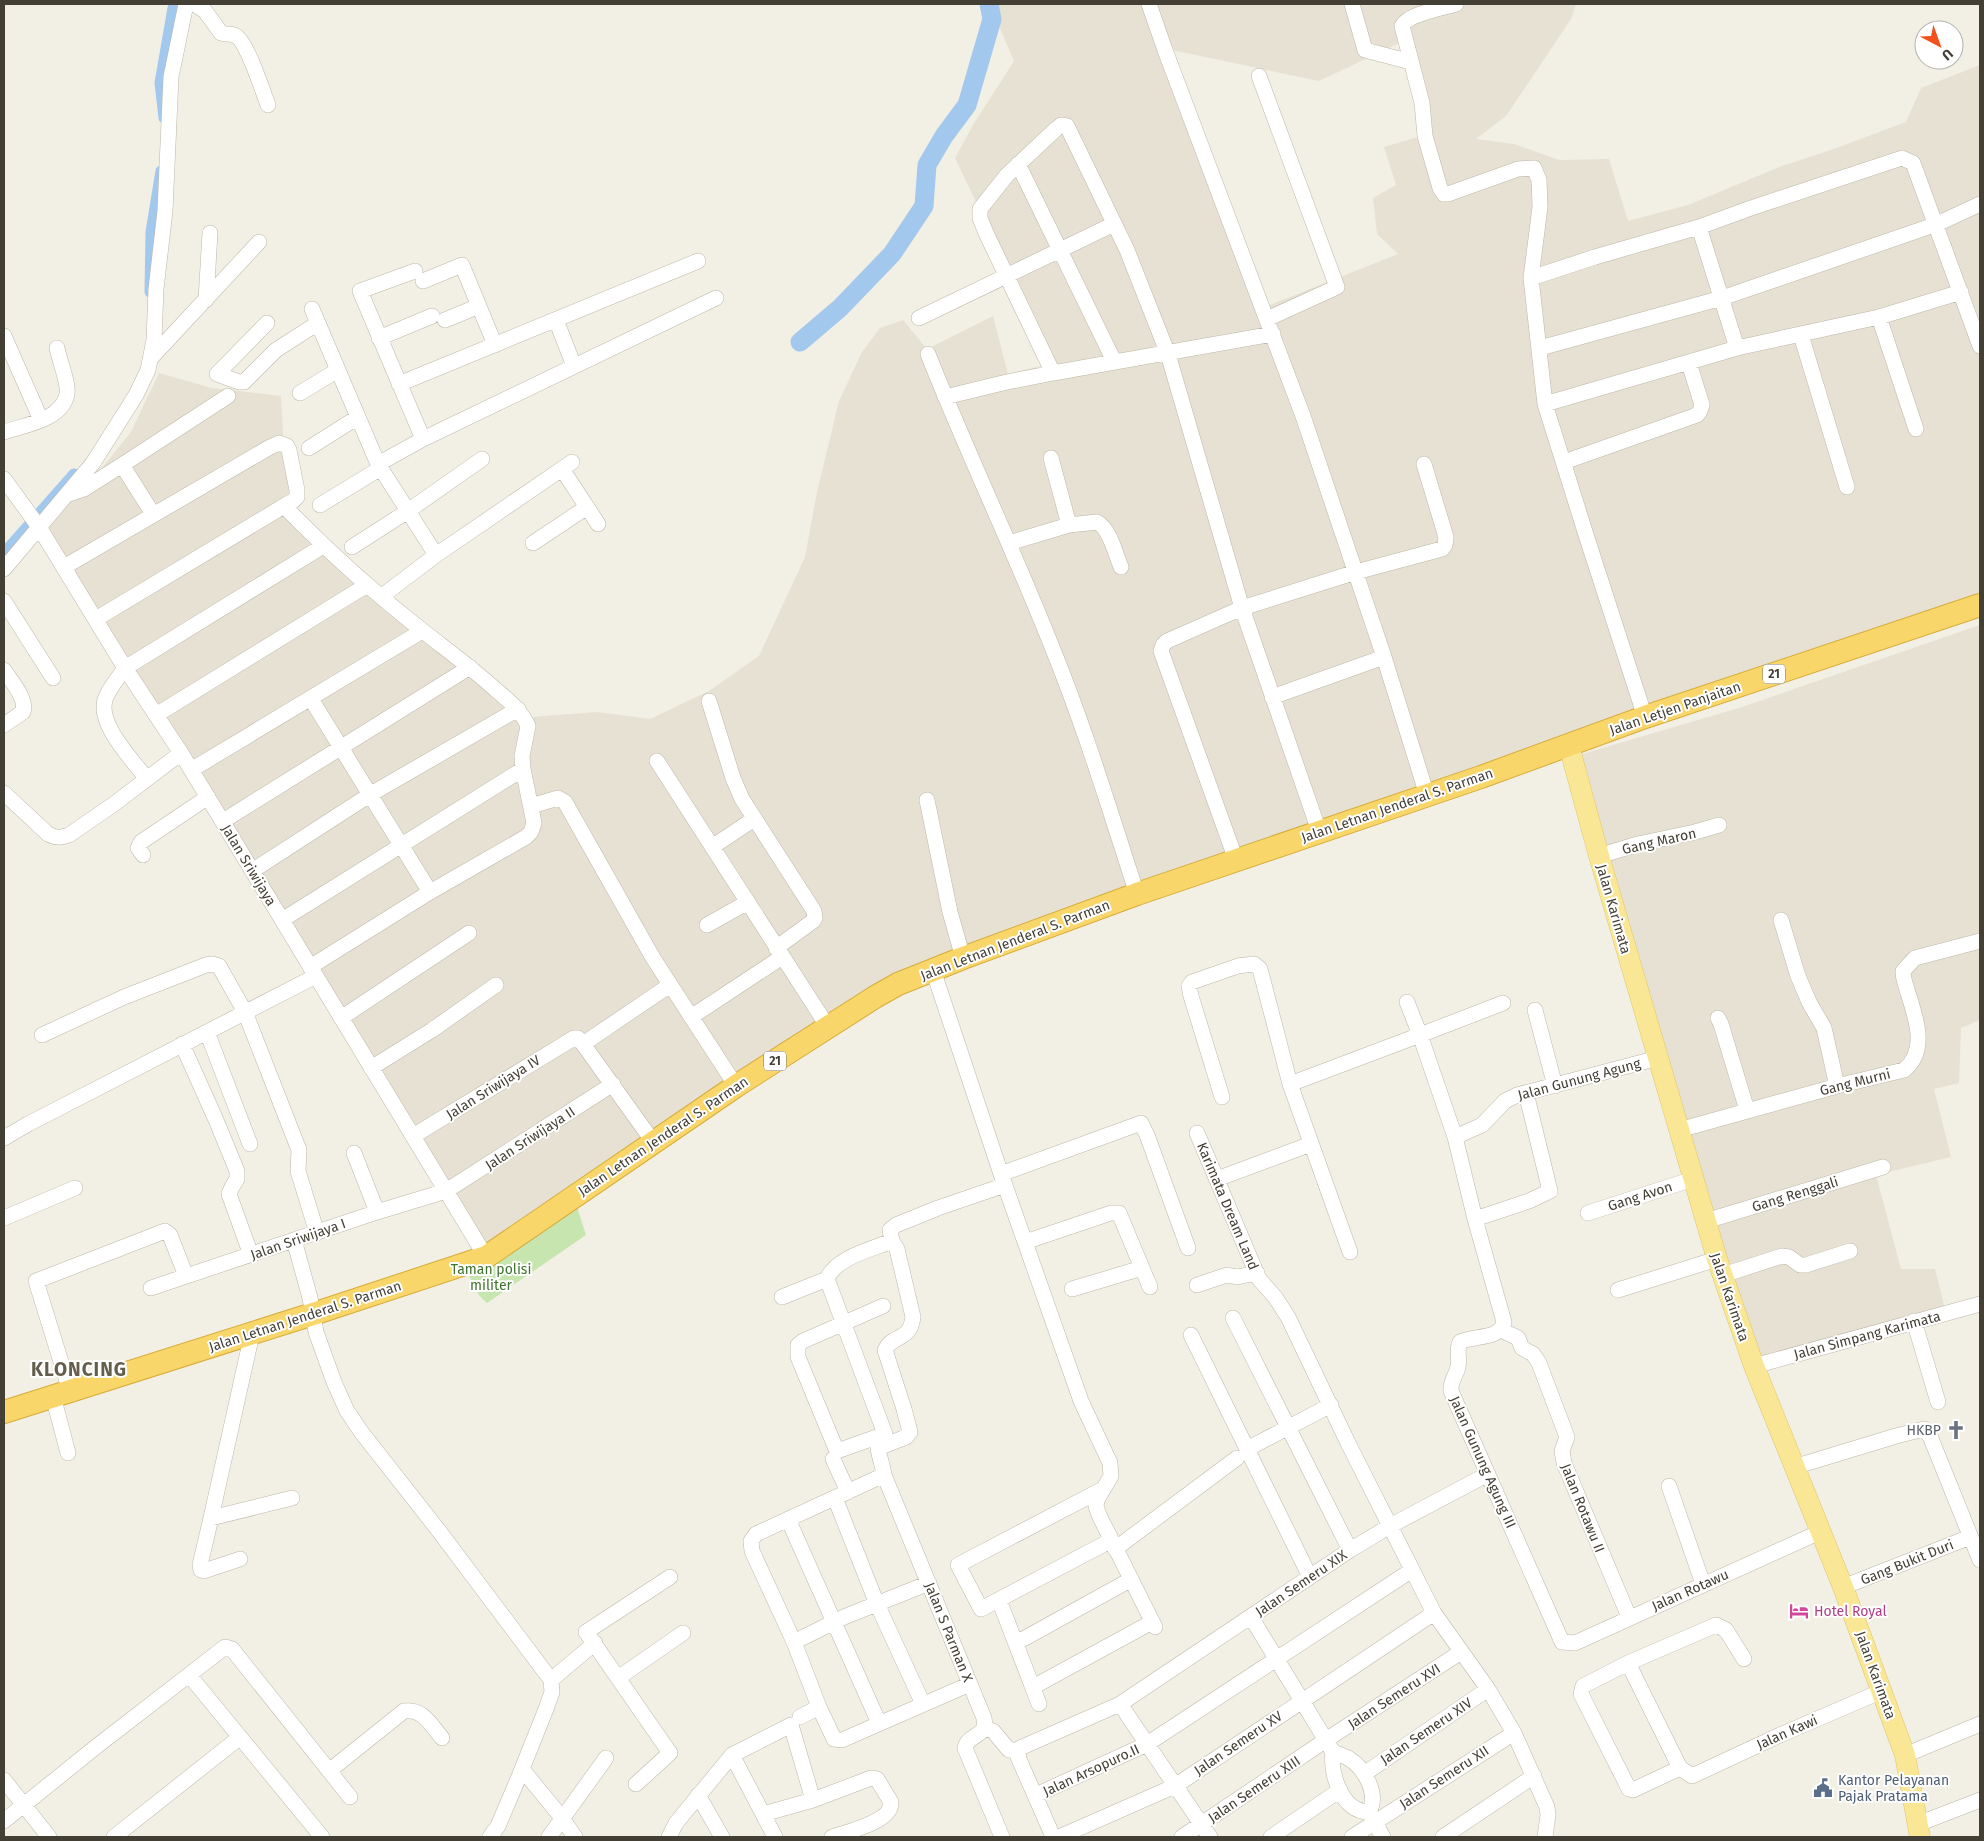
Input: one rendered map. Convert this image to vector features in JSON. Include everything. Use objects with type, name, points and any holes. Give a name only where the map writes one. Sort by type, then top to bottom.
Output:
[{"type":"highway","name":"Jalan Letjen Panjaitan","points":[[1569,746],[1645,717],[1980,605]]},
{"type":"highway","name":"Jalan Letnan Jenderal S. Parman","points":[[4,1412],[252,1334],[486,1257],[654,1144],[736,1086],[888,989],[963,958],[1137,894],[1569,746]]},
{"type":"main road","name":"Jalan Karimata","points":[[1569,746],[1599,856],[1720,1267],[1754,1366],[1844,1587],[1905,1755],[1919,1834]]},
{"type":"street","points":[[4,569],[37,525],[68,495],[93,464],[136,395],[148,370],[154,340],[156,289],[165,211],[172,77],[186,4]]},
{"type":"street","points":[[194,4],[205,11],[220,33],[233,35],[240,39],[252,63],[268,105]]},
{"type":"street","points":[[1150,4],[1172,68],[1273,334],[1356,572],[1427,795]]},
{"type":"street","points":[[1352,4],[1365,50],[1411,62]]},
{"type":"street","points":[[1456,4],[1405,21],[1402,26],[1422,103],[1425,136],[1440,188],[1444,194],[1518,169],[1534,168],[1537,172],[1540,207],[1531,278],[1545,404],[1586,538],[1645,717]]},
{"type":"street","points":[[1259,76],[1337,287],[1267,319]]},
{"type":"street","points":[[1054,373],[979,214],[980,209],[1018,164],[1061,125],[1068,126],[1127,250],[1168,354],[1242,608],[1319,831]]},
{"type":"street","points":[[1531,278],[1595,257],[1699,227],[1902,158],[1913,163],[1937,224],[1980,346]]},
{"type":"street","points":[[1018,164],[1114,361]]},
{"type":"street","points":[[1540,348],[1722,298],[1937,224],[1980,204]]},
{"type":"street","points":[[919,318],[1114,224]]},
{"type":"street","points":[[1699,227],[1737,348]]},
{"type":"street","points":[[206,300],[210,233]]},
{"type":"street","points":[[150,359],[259,242]]},
{"type":"street","points":[[399,384],[698,261]]},
{"type":"street","points":[[423,439],[360,291],[462,265],[495,345]]},
{"type":"street","points":[[1545,404],[1737,348],[1879,317],[1961,292]]},
{"type":"street","points":[[320,505],[423,439],[716,298]]},
{"type":"street","points":[[379,338],[478,306]]},
{"type":"street","points":[[267,323],[216,374],[244,382],[276,350],[315,316],[380,466],[436,555]]},
{"type":"street","points":[[1879,317],[1916,429]]},
{"type":"street","points":[[556,320],[574,366]]},
{"type":"street","points":[[945,397],[1007,382],[1114,361],[1168,354],[1273,334]]},
{"type":"street","points":[[1801,335],[1844,470],[1847,486]]},
{"type":"street","points":[[4,336],[41,420]]},
{"type":"street","points":[[4,432],[49,417],[59,408],[68,392],[57,348]]},
{"type":"street","points":[[928,354],[1053,648],[1087,740],[1137,894]]},
{"type":"street","points":[[1564,462],[1697,414],[1702,405],[1689,363]]},
{"type":"street","points":[[300,393],[338,370]]},
{"type":"street","points":[[68,495],[84,489],[228,396]]},
{"type":"street","points":[[309,448],[358,417]]},
{"type":"street","points":[[64,567],[279,443],[287,446],[290,450],[297,490],[297,497],[294,500],[96,619]]},
{"type":"street","points":[[1051,458],[1069,525]]},
{"type":"street","points":[[352,547],[408,511],[482,459]]},
{"type":"street","points":[[1236,860],[1161,652],[1163,645],[1167,641],[1242,608],[1356,572],[1442,549],[1445,546],[1446,537],[1424,464]]},
{"type":"street","points":[[122,465],[154,514]]},
{"type":"street","points":[[382,596],[436,555],[567,466],[587,507],[598,524]]},
{"type":"street","name":"Jalan Sriwijaya","points":[[4,479],[37,525],[125,668],[181,753],[486,1257]]},
{"type":"street","points":[[4,1138],[245,1012],[313,971],[430,892],[526,837],[534,828],[522,756],[528,726],[518,709],[470,667],[422,631],[367,585],[323,546],[284,506]]},
{"type":"street","points":[[533,543],[587,507]]},
{"type":"street","points":[[1009,543],[1069,525],[1097,522],[1100,523],[1106,532],[1121,567]]},
{"type":"street","points":[[146,778],[112,732],[103,713],[106,696],[125,668],[323,546]]},
{"type":"street","points":[[156,716],[367,585]]},
{"type":"street","points":[[4,601],[53,678]]},
{"type":"street","points":[[191,770],[422,631]]},
{"type":"street","points":[[1272,697],[1384,657]]},
{"type":"street","points":[[223,821],[470,667]]},
{"type":"street","points":[[4,670],[20,696],[24,709],[23,712],[4,726]]},
{"type":"street","points":[[311,698],[430,892]]},
{"type":"street","points":[[691,1018],[779,953],[815,918],[814,911],[754,819],[733,778],[709,701]]},
{"type":"street","points":[[252,871],[371,794],[518,709]]},
{"type":"street","points":[[4,793],[48,834],[54,837],[61,837],[69,835],[114,804],[181,753]]},
{"type":"street","points":[[657,761],[828,1027]]},
{"type":"street","points":[[282,920],[523,769]]},
{"type":"street","points":[[143,855],[138,848],[141,842],[208,797]]},
{"type":"street","points":[[530,806],[558,798],[564,802],[670,985],[736,1086]]},
{"type":"street","points":[[928,800],[950,912],[963,958]]},
{"type":"street","points":[[712,847],[754,819]]},
{"type":"street","name":"Gang Maron","points":[[1599,856],[1638,844],[1719,825]]},
{"type":"street","points":[[707,925],[748,902]]},
{"type":"street","points":[[1782,920],[1798,976],[1824,1028],[1837,1086]]},
{"type":"street","points":[[341,1018],[469,933]]},
{"type":"street","name":"Gang Murni","points":[[1679,1130],[1837,1086],[1904,1070],[1908,1067],[1917,1050],[1918,1026],[1904,983],[1903,971],[1915,958],[1980,941]]},
{"type":"street","points":[[42,1035],[169,978],[212,964],[216,965],[222,971],[245,1012],[299,1150],[298,1171],[317,1232]]},
{"type":"street","points":[[1222,1097],[1191,996],[1190,986],[1192,982],[1238,966],[1254,964],[1260,969],[1290,1084],[1350,1252]]},
{"type":"street","points":[[933,970],[1003,1180],[1081,1401],[1110,1463],[1111,1476],[1097,1500],[1096,1506],[1112,1545],[1153,1624],[1033,1687]]},
{"type":"street","points":[[371,1068],[432,1030],[496,985]]},
{"type":"street","name":"Jalan Sriwijaya IV","points":[[413,1136],[579,1041],[670,985]]},
{"type":"street","points":[[1407,1002],[1455,1138],[1475,1220],[1503,1316],[1504,1322],[1501,1330]]},
{"type":"street","points":[[1290,1084],[1503,1003]]},
{"type":"street","points":[[1535,1010],[1555,1086]]},
{"type":"street","points":[[1718,1018],[1722,1024],[1747,1110]]},
{"type":"street","points":[[207,1032],[250,1144]]},
{"type":"street","points":[[579,1041],[613,1084],[654,1144]]},
{"type":"street","points":[[182,1044],[237,1171],[237,1179],[229,1194],[251,1255]]},
{"type":"street","name":"Jalan Gunung Agung","points":[[1455,1138],[1482,1124],[1505,1100],[1516,1095],[1658,1058]]},
{"type":"street","name":"Jalan Sriwijaya II","points":[[446,1191],[613,1084]]},
{"type":"street","points":[[1475,1220],[1530,1201],[1550,1191],[1526,1093]]},
{"type":"street","points":[[883,1306],[844,1323],[803,1340],[798,1345],[798,1357],[834,1446],[840,1450],[885,1434],[844,1323],[827,1279],[829,1272],[841,1262],[892,1241],[890,1230],[896,1225],[1141,1123],[1188,1248]]},
{"type":"street","name":"Karimata Dream Land","points":[[1197,1133],[1258,1276],[1282,1308],[1434,1613],[1488,1689],[1514,1733],[1548,1811],[1545,1833]]},
{"type":"street","points":[[1217,1179],[1311,1144]]},
{"type":"street","points":[[354,1153],[378,1212]]},
{"type":"street","name":"Gang Renggali","points":[[1706,1221],[1883,1167]]},
{"type":"street","name":"Gang Avon","points":[[1588,1213],[1693,1179]]},
{"type":"street","points":[[4,1218],[75,1188]]},
{"type":"street","name":"Jalan Sriwijaya I","points":[[151,1288],[446,1191]]},
{"type":"street","points":[[1025,1242],[1115,1212],[1122,1216],[1150,1288]]},
{"type":"street","points":[[68,1453],[61,1393],[36,1281],[165,1230],[170,1234],[186,1276]]},
{"type":"street","points":[[294,1240],[316,1332],[334,1382],[347,1411],[551,1680],[552,1692],[498,1826],[490,1837]]},
{"type":"street","name":"Jalan S Parman X","points":[[892,1241],[897,1250],[913,1317],[912,1328],[891,1342],[885,1350],[910,1432],[906,1437],[878,1448],[880,1460],[883,1465],[884,1475],[984,1718],[984,1728]]},
{"type":"street","points":[[1618,1290],[1720,1267],[1782,1256],[1789,1257],[1800,1266],[1806,1265],[1850,1251]]},
{"type":"street","points":[[1072,1289],[1142,1268]]},
{"type":"street","points":[[1197,1285],[1227,1275],[1237,1277],[1258,1276]]},
{"type":"street","points":[[782,1297],[827,1279]]},
{"type":"street","name":"Jalan Simpang Karimata","points":[[1754,1366],[1980,1304]]},
{"type":"street","points":[[1233,1318],[1350,1550]]},
{"type":"street","points":[[1914,1322],[1938,1402]]},
{"type":"street","name":"Jalan Gunung Agung III","points":[[1501,1330],[1496,1334],[1460,1342],[1458,1346],[1459,1365],[1451,1385],[1454,1399],[1559,1638]]},
{"type":"street","name":"Jalan Rotawu II","points":[[1501,1330],[1518,1338],[1522,1348],[1533,1354],[1539,1363],[1568,1437],[1562,1451],[1564,1462],[1629,1617]]},
{"type":"street","points":[[240,1559],[204,1571],[201,1570],[200,1565],[210,1518],[252,1334]]},
{"type":"street","points":[[1191,1334],[1242,1454],[1310,1578]]},
{"type":"street","points":[[1104,1488],[958,1565],[981,1609],[1112,1545],[1242,1454],[1287,1427],[1331,1405]]},
{"type":"street","points":[[1794,1467],[1924,1429],[1930,1436],[1980,1560]]},
{"type":"street","points":[[833,1459],[841,1495],[877,1604],[924,1704]]},
{"type":"street","name":"Jalan Semeru XIX","points":[[1018,1750],[1024,1745],[1120,1704],[1350,1550],[1390,1526],[1488,1474]]},
{"type":"street","points":[[884,1475],[756,1534],[752,1541],[752,1551],[794,1642],[832,1736],[837,1740],[842,1740],[970,1684]]},
{"type":"street","points":[[1669,1486],[1704,1584]]},
{"type":"street","points":[[210,1518],[292,1498]]},
{"type":"street","points":[[788,1519],[879,1723]]},
{"type":"street","name":"Jalan Rotawu","points":[[1559,1638],[1566,1644],[1574,1642],[1822,1531]]},
{"type":"street","name":"Gang Bukit Duri","points":[[1844,1587],[1970,1537]]},
{"type":"street","name":"Jalan Arsopuro.II","points":[[1036,1796],[1147,1744],[1412,1570]]},
{"type":"street","points":[[636,1784],[670,1753],[586,1632],[670,1577]]},
{"type":"street","points":[[1016,1643],[1130,1580]]},
{"type":"street","points":[[794,1642],[834,1622],[929,1583]]},
{"type":"street","points":[[999,1600],[1039,1704]]},
{"type":"street","name":"Jalan Semeru XV","points":[[1036,1796],[1050,1832],[1058,1837],[1175,1786],[1434,1613]]},
{"type":"street","points":[[1250,1617],[1329,1746],[1333,1774],[1340,1790],[1355,1809],[1372,1817]]},
{"type":"street","points":[[1686,1772],[1628,1663],[1716,1625],[1726,1630],[1744,1659]]},
{"type":"street","points":[[618,1678],[683,1633]]},
{"type":"street","points":[[551,1680],[595,1643]]},
{"type":"street","points":[[4,1821],[225,1647],[232,1649],[350,1797]]},
{"type":"street","name":"Jalan Semeru XVI","points":[[1329,1746],[1461,1652]]},
{"type":"street","name":"Jalan Kawi","points":[[1628,1663],[1583,1686],[1581,1694],[1629,1789],[1633,1790],[1686,1772],[1780,1735],[1882,1690]]},
{"type":"street","points":[[189,1675],[322,1837]]},
{"type":"street","name":"Jalan Semeru XIV","points":[[1364,1774],[1488,1689]]},
{"type":"street","points":[[1120,1704],[1206,1831]]},
{"type":"street","points":[[800,1717],[819,1707]]},
{"type":"street","points":[[329,1771],[404,1711],[414,1709],[420,1712],[442,1738]]},
{"type":"street","points":[[1905,1755],[1980,1724]]},
{"type":"street","points":[[669,1837],[676,1823],[732,1755],[791,1725],[813,1800]]},
{"type":"street","points":[[1002,1837],[965,1748],[967,1742],[984,1728],[993,1731],[1010,1750],[1018,1750],[1018,1757],[1036,1796]]},
{"type":"street","name":"Jalan Semeru XII","points":[[1352,1837],[1372,1817],[1514,1733]]},
{"type":"street","points":[[114,1837],[239,1738]]},
{"type":"street","points":[[1329,1746],[1347,1757],[1364,1774],[1373,1795],[1372,1817],[1383,1837]]},
{"type":"street","name":"Jalan Semeru XIII","points":[[1182,1837],[1206,1831],[1329,1746]]},
{"type":"street","points":[[732,1755],[775,1837]]},
{"type":"street","points":[[549,1837],[606,1758]]},
{"type":"street","points":[[522,1769],[575,1837]]},
{"type":"street","points":[[1443,1837],[1534,1776]]},
{"type":"street","points":[[763,1814],[813,1800],[874,1778],[880,1783],[891,1802],[890,1809],[876,1821],[832,1837]]},
{"type":"street","points":[[4,1780],[49,1837]]},
{"type":"street","points":[[1271,1837],[1340,1790]]},
{"type":"street","points":[[698,1796],[722,1837]]},
{"type":"street","points":[[1919,1834],[1980,1800]]},
{"type":"street","points":[[1533,1837],[1545,1833]]},
{"type":"shaded area","points":[[995,4],[1576,4],[1571,19],[1506,116],[1476,139],[1514,144],[1559,160],[1609,159],[1628,221],[1688,205],[1782,166],[1906,122],[1921,88],[1980,65],[1980,608],[888,986],[487,1257],[39,525],[85,489],[131,432],[159,373],[212,388],[281,396],[283,435],[300,493],[285,503],[324,542],[531,717],[597,712],[650,719],[709,691],[759,656],[805,557],[817,492],[839,401],[862,352],[880,328],[903,320],[927,349],[993,316],[1008,374],[1053,363],[955,158],[973,125],[1014,61],[999,26]],"holes":[[[1408,39],[1428,134],[1384,147],[1396,185],[1373,198],[1377,234],[1398,254],[1265,307],[1167,49],[1319,81]]]},
{"type":"shaded area","points":[[1980,625],[1980,1020],[1961,1028],[1959,1083],[1934,1089],[1951,1157],[1876,1175],[1901,1269],[1935,1269],[1945,1309],[1755,1360],[1572,757],[1739,708]]},
{"type":"green space","name":"Taman polisi militer","points":[[574,1198],[586,1235],[487,1303],[476,1290],[465,1264]]},
{"type":"waterway","points":[[164,118],[160,83],[173,8],[176,4]]},
{"type":"waterway","points":[[800,342],[840,308],[892,254],[924,206],[927,165],[944,136],[967,105],[992,19],[989,4]]},
{"type":"waterway","points":[[150,292],[151,232],[161,171]]},
{"type":"waterway","points":[[4,553],[74,474]]},
{"type":"place","name":"HKBP","points":[[1956,1430]]},
{"type":"place","name":"Hotel Royal","points":[[1799,1611]]},
{"type":"place","name":"Kantor Pelayanan Pajak Pratama","points":[[1823,1788]]},
{"type":"district","name":"KLONCING","points":[[79,1369]]}]
